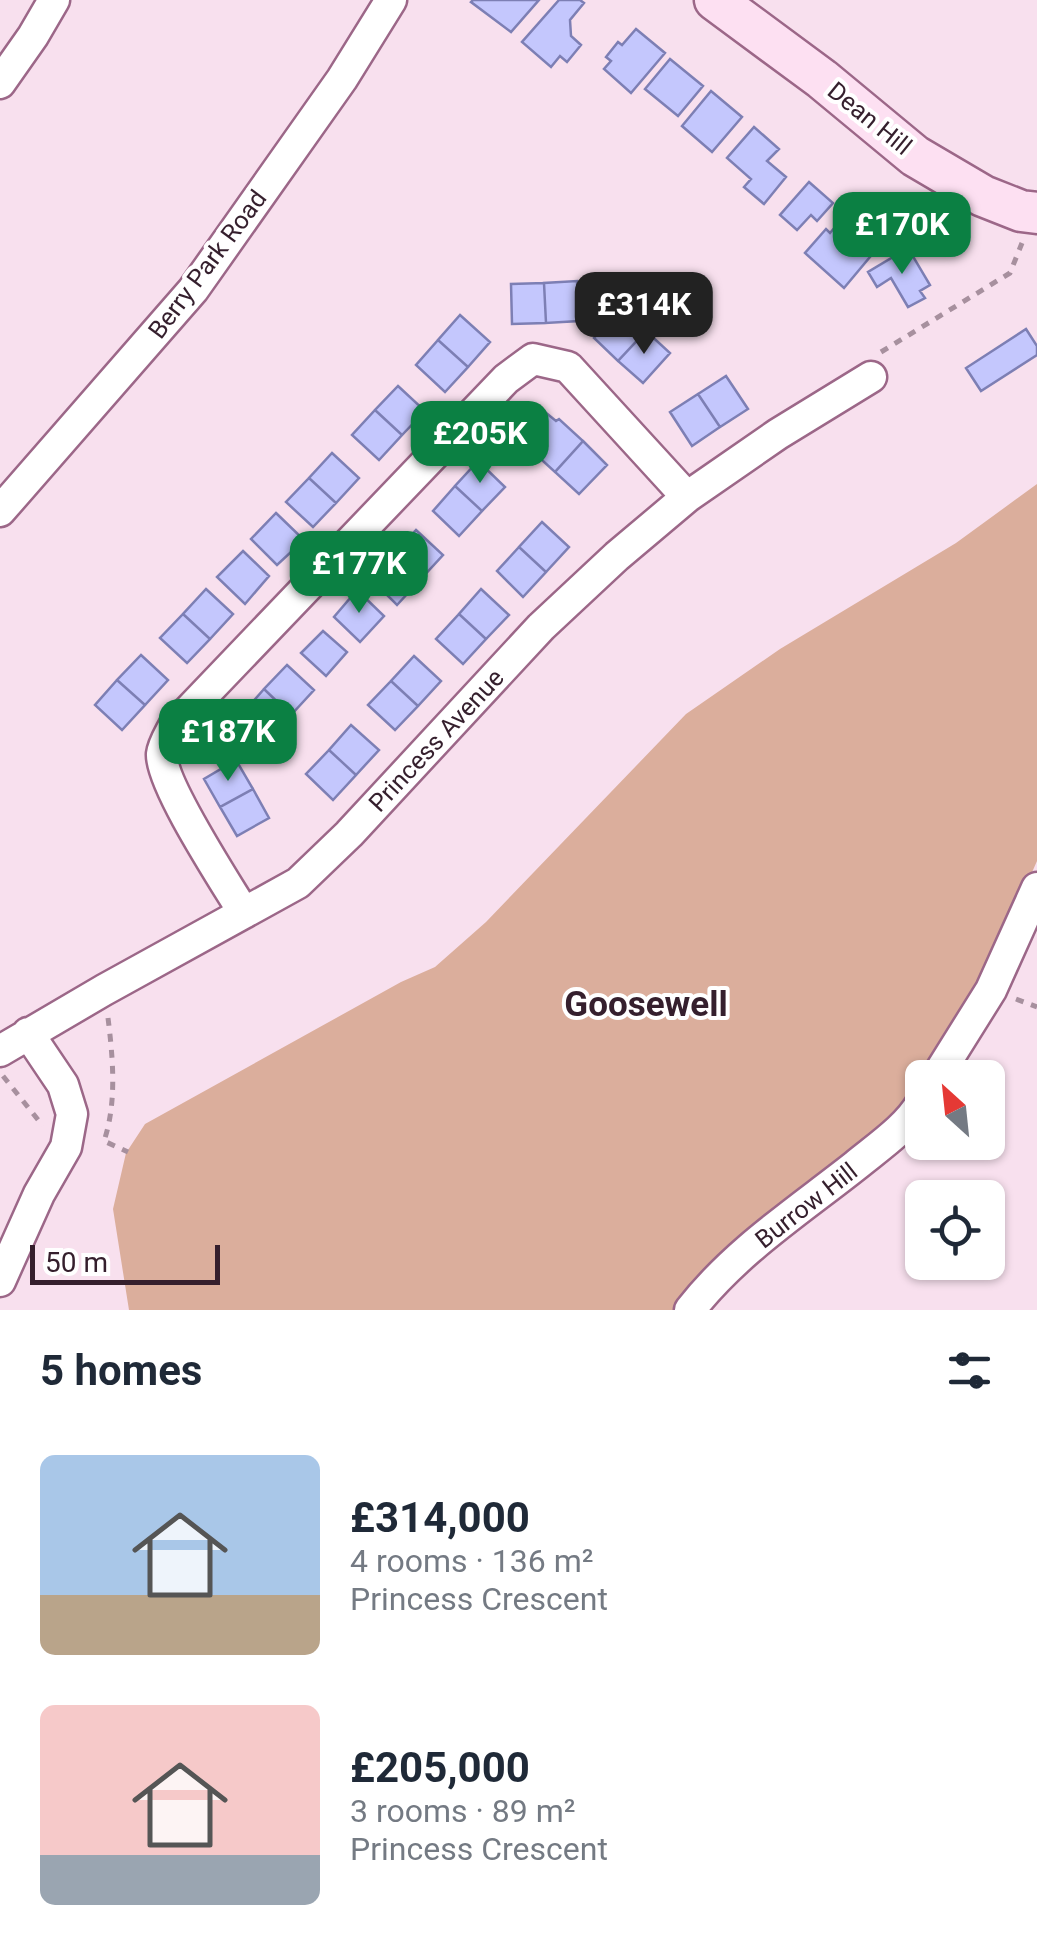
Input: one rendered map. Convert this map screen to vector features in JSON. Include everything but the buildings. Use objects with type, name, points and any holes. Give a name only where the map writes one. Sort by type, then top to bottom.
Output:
[{"type":"street","points":[[0,83],[54,0]]},
{"type":"street","name":"Berry Park Road","points":[[0,510],[193,290],[342,79],[391,0]]},
{"type":"street","name":"Dean Hill","points":[[715,0],[822,79],[915,156],[983,196],[1036,213]]},
{"type":"street","points":[[244,912],[164,774],[162,751],[174,726],[506,380],[533,360],[568,367],[687,497]]},
{"type":"street","name":"Princess Avenue","points":[[0,1051],[298,883],[349,834],[541,627],[617,556],[687,497],[778,434],[860,393]]},
{"type":"street","points":[[947,1060],[991,990],[1037,888]]},
{"type":"street","points":[[0,1281],[39,1194],[63,1152],[72,1114],[63,1085],[28,1033]]},
{"type":"street","name":"Burrow Hill","points":[[690,1310],[757,1242],[905,1123]]},
{"type":"path","points":[[860,393],[868,360],[1010,273],[1036,213]]},
{"type":"path","points":[[104,990],[112,1046],[111,1119],[104,1141],[128,1152]]},
{"type":"path","points":[[0,1072],[63,1152]]},
{"type":"shaded area","points":[[1037,484],[1037,861],[1007,929],[936,1060],[905,1060],[905,1108],[680,1310],[129,1310],[113,1209],[126,1153],[145,1124],[435,967],[486,922],[686,714],[780,649],[956,543]]},
{"type":"district","name":"Goosewell","points":[[646,1004]]}]
